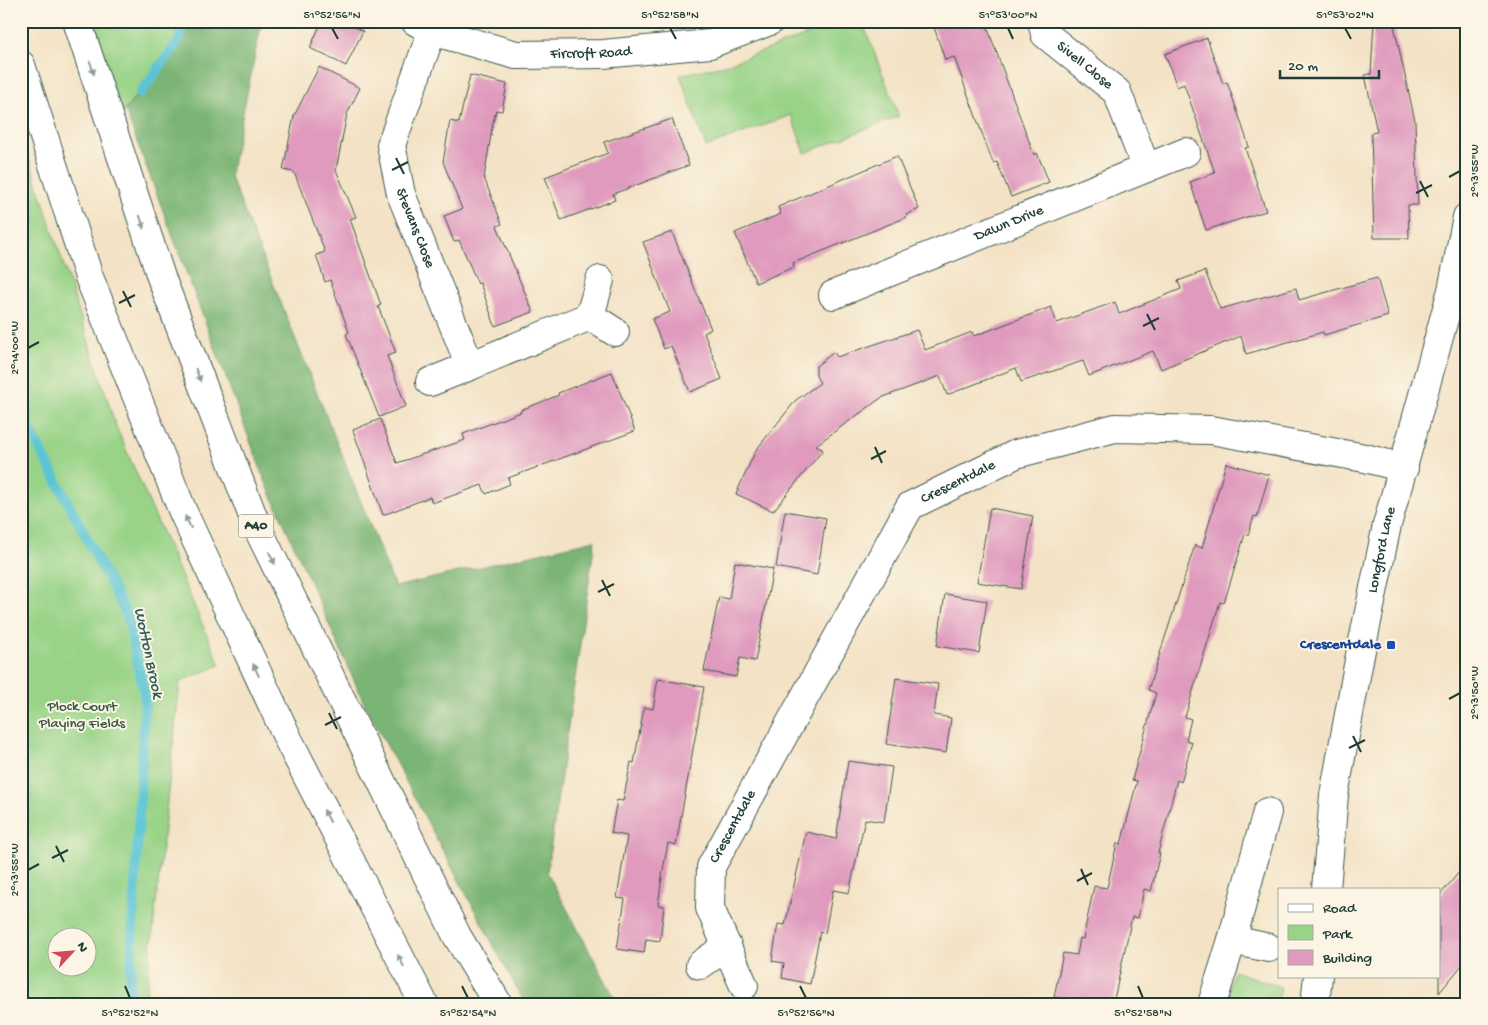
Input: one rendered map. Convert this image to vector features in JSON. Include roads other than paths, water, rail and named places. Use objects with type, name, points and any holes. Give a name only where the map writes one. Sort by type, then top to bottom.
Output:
[{"type":"main road","name":"A40","points":[[77,21],[161,278],[257,527],[457,936],[498,1004]]},
{"type":"main road","name":"Fircroft Road","points":[[424,26],[516,55],[603,54],[710,44],[770,21]]},
{"type":"main road","name":"Sivell Close","points":[[1042,21],[1045,34],[1117,92],[1146,168]]},
{"type":"main road","name":"Stevans Close","points":[[424,26],[391,145],[401,194],[470,366]]},
{"type":"main road","points":[[21,65],[89,277],[183,512],[289,741],[424,1004]]},
{"type":"main road","name":"Dawn Drive","points":[[832,295],[1186,152]]},
{"type":"main road","name":"Longford Lane","points":[[1326,888],[1334,795],[1387,525],[1452,290],[1467,218]]},
{"type":"main road","points":[[590,316],[600,280]]},
{"type":"main road","points":[[430,382],[590,316]]},
{"type":"main road","points":[[590,316],[615,332]]},
{"type":"main road","name":"Crescentdale","points":[[744,986],[710,908],[711,867],[910,506],[1016,454],[1115,428],[1211,430],[1365,458],[1404,468]]},
{"type":"main road","points":[[1212,1004],[1232,940],[1267,812]]},
{"type":"main road","points":[[1232,940],[1269,948]]},
{"type":"main road","points":[[700,965],[727,946]]},
{"type":"main road","points":[[1315,1004],[1318,978]]},
{"type":"waterway","name":"Wotton Brook","points":[[140,94],[180,39],[181,21]]},
{"type":"waterway","name":"Wotton Brook","points":[[21,229],[31,218]]},
{"type":"waterway","name":"Wotton Brook","points":[[21,393],[30,430],[127,615],[145,697],[129,1004]]},
{"type":"place","name":"Crescentdale","points":[[1391,645]]},
{"type":"park label","name":"Plock Court Playing Fields","points":[[82,716]]}]
